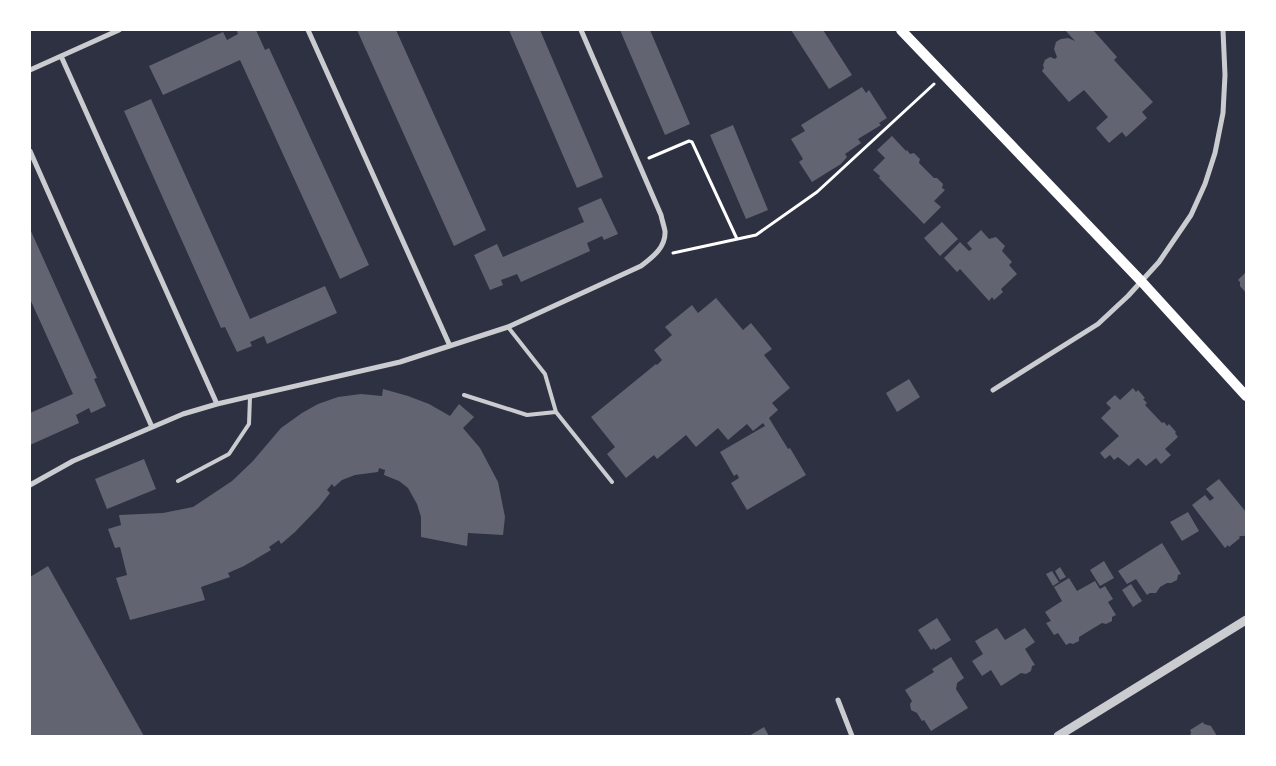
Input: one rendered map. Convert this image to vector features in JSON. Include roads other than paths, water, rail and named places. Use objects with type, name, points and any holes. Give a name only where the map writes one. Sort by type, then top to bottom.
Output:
[{"type":"main road","points":[[901,30],[1142,282],[1246,396]]},
{"type":"street","points":[[30,69],[119,30]]},
{"type":"street","points":[[308,30],[450,346]]},
{"type":"street","points":[[30,484],[73,461],[183,414],[217,404],[400,362],[508,327],[641,266],[651,258],[658,252],[664,239],[665,230],[661,215],[582,30]]},
{"type":"street","points":[[993,390],[1098,324],[1142,282],[1179,234],[1191,215],[1205,184],[1215,153],[1223,113],[1225,75],[1224,30]]},
{"type":"street","points":[[62,56],[217,404]]},
{"type":"street","points":[[30,151],[152,427]]},
{"type":"street","points":[[1058,736],[1246,620]]},
{"type":"street","points":[[838,700],[852,736]]},
{"type":"lane","points":[[508,327],[545,374],[556,412],[612,482]]},
{"type":"lane","points":[[464,395],[527,415],[556,412]]},
{"type":"lane","points":[[178,481],[229,454],[250,424],[250,397]]}]
